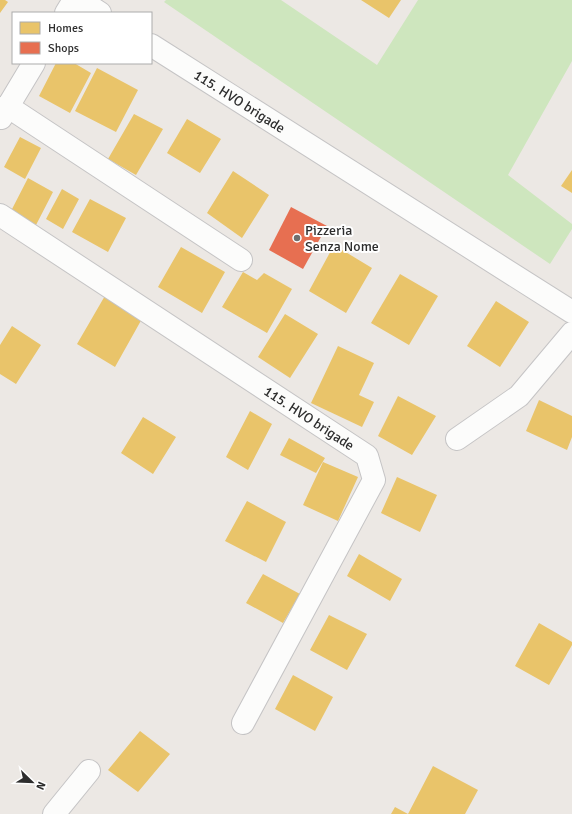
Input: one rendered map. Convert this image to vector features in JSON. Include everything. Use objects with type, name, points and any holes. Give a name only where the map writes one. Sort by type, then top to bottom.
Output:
[{"type":"street","points":[[67,12],[74,0]]},
{"type":"street","points":[[80,0],[98,12]]},
{"type":"street","name":"115. HVO brigade","points":[[152,46],[572,312]]},
{"type":"street","points":[[33,64],[3,112],[241,260]]},
{"type":"street","name":"115. HVO brigade","points":[[0,215],[367,456],[374,480],[243,723]]},
{"type":"street","points":[[457,439],[519,396],[572,333]]},
{"type":"street","points":[[54,814],[89,771]]},
{"type":"green space","points":[[166,0],[281,0],[377,65],[418,0],[572,0],[572,61],[508,175],[572,224],[572,229],[550,264],[164,2]]},
{"type":"building: Homes","points":[[0,0],[5,0],[8,2],[0,13]]},
{"type":"building: Homes","points":[[361,0],[401,0],[389,18]]},
{"type":"building: Homes","points":[[55,64],[76,64],[91,73],[70,113],[39,96]]},
{"type":"building: Homes","points":[[97,68],[138,90],[116,132],[75,111]]},
{"type":"building: Homes","points":[[134,114],[163,129],[136,175],[108,159]]},
{"type":"building: Homes","points":[[187,119],[221,139],[200,173],[167,153]]},
{"type":"building: Homes","points":[[20,137],[41,148],[25,179],[4,167]]},
{"type":"building: Homes","points":[[572,170],[572,193],[561,186]]},
{"type":"building: Homes","points":[[233,171],[269,195],[242,238],[207,213]]},
{"type":"building: Homes","points":[[28,178],[53,192],[36,225],[11,211]]},
{"type":"building: Homes","points":[[62,189],[79,199],[63,229],[46,219]]},
{"type":"building: Homes","points":[[90,199],[126,218],[108,252],[72,232]]},
{"type":"building: Homes","points":[[334,245],[372,268],[346,313],[309,291]]},
{"type":"building: Homes","points":[[181,247],[225,272],[202,313],[158,287]]},
{"type":"building: Homes","points":[[243,272],[257,280],[264,273],[292,289],[267,333],[222,307]]},
{"type":"building: Homes","points":[[400,274],[438,296],[409,345],[371,323]]},
{"type":"building: Homes","points":[[106,294],[143,317],[115,367],[77,344]]},
{"type":"building: Homes","points":[[496,301],[529,322],[500,367],[467,346]]},
{"type":"building: Homes","points":[[285,314],[318,334],[290,378],[258,357]]},
{"type":"building: Homes","points":[[12,326],[41,345],[16,384],[0,374],[0,345]]},
{"type":"building: Homes","points":[[338,346],[374,363],[359,395],[374,402],[362,427],[311,403]]},
{"type":"building: Homes","points":[[398,396],[436,416],[412,455],[378,436]]},
{"type":"building: Homes","points":[[539,400],[572,416],[572,437],[567,450],[526,431]]},
{"type":"building: Homes","points":[[250,411],[272,424],[248,470],[226,457]]},
{"type":"building: Homes","points":[[143,417],[176,437],[153,474],[121,453]]},
{"type":"building: Homes","points":[[289,438],[325,458],[316,473],[280,455]]},
{"type":"building: Homes","points":[[323,462],[358,477],[338,521],[303,505]]},
{"type":"building: Homes","points":[[397,477],[437,495],[420,532],[381,513]]},
{"type":"building: Homes","points":[[247,501],[286,522],[266,562],[225,541]]},
{"type":"building: Homes","points":[[359,554],[402,579],[390,601],[347,576]]},
{"type":"building: Homes","points":[[263,574],[300,594],[283,623],[246,603]]},
{"type":"building: Homes","points":[[329,615],[367,634],[347,670],[310,650]]},
{"type":"building: Homes","points":[[539,623],[572,642],[572,645],[549,685],[515,666]]},
{"type":"building: Homes","points":[[293,675],[333,697],[315,731],[275,709]]},
{"type":"building: Homes","points":[[140,731],[170,754],[138,792],[108,770]]},
{"type":"building: Homes","points":[[433,766],[478,790],[465,814],[408,814]]},
{"type":"building: Homes","points":[[395,807],[408,814],[391,814]]},
{"type":"building: Shops","name":"Pizzeria Senza Nome","points":[[291,207],[327,226],[303,269],[269,250]]},
{"type":"place","name":"Pizzeria Senza Nome","points":[[297,238]]}]
